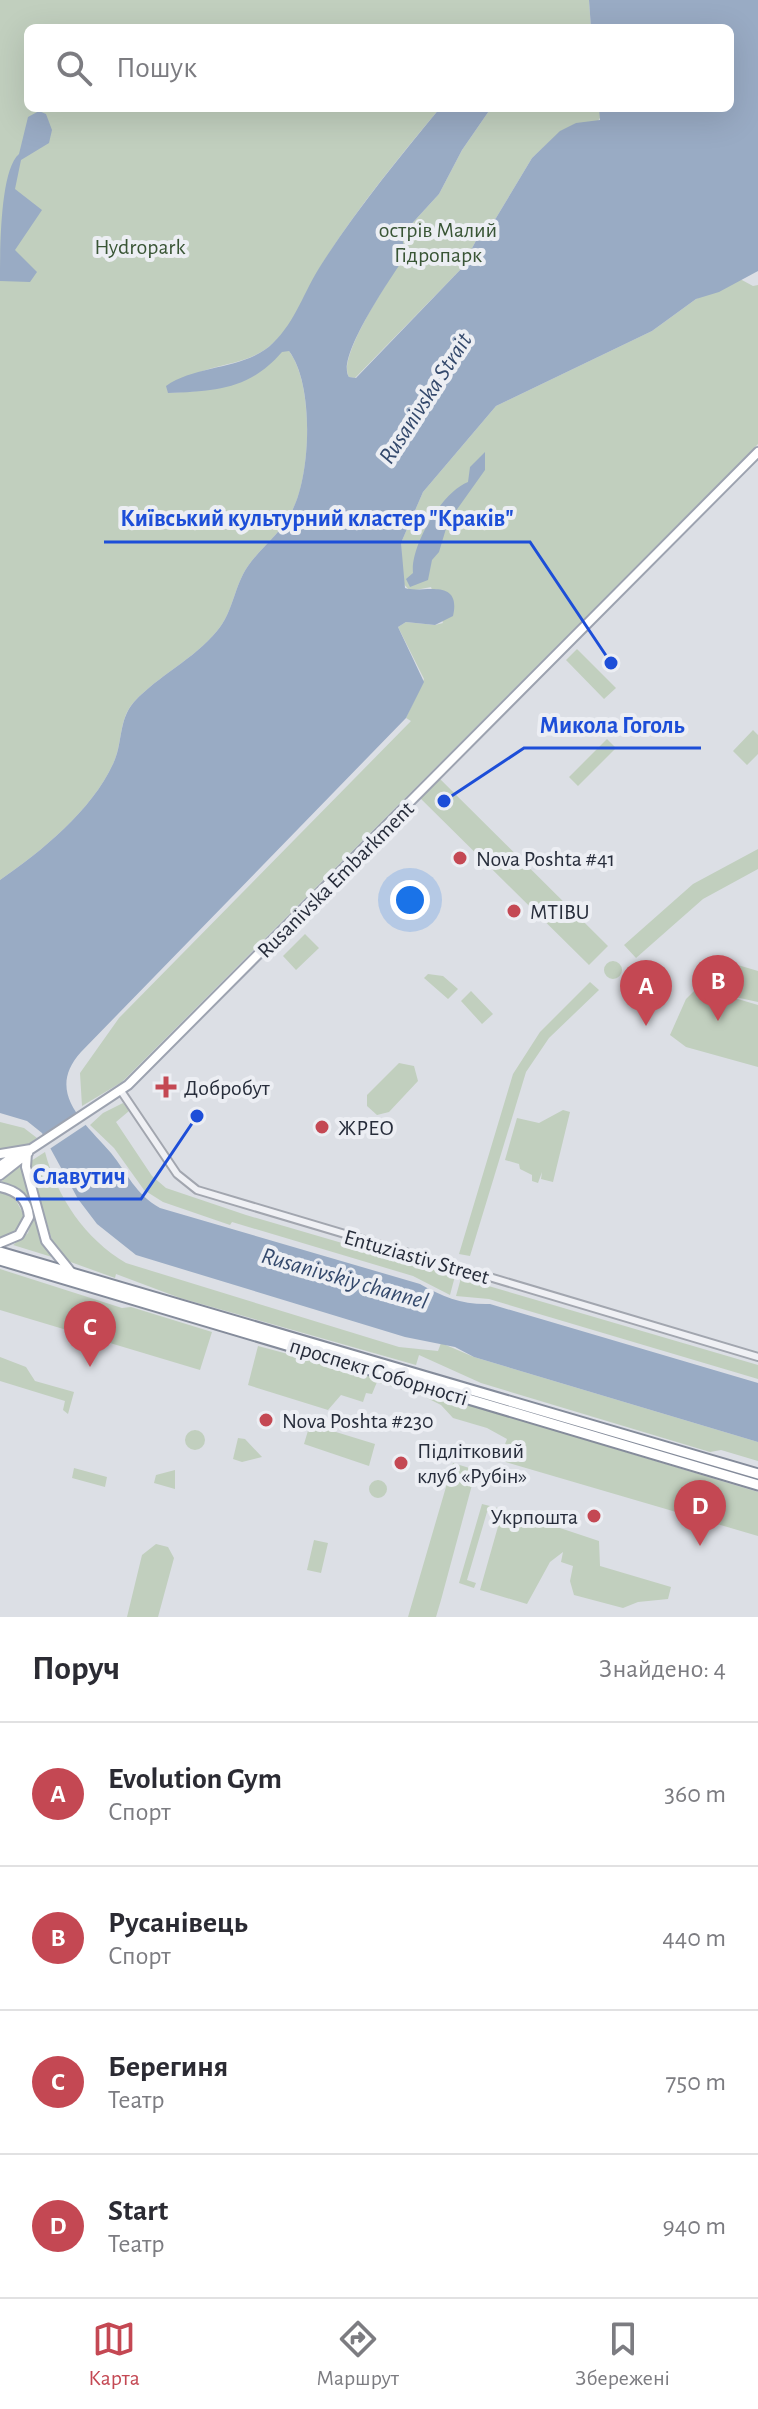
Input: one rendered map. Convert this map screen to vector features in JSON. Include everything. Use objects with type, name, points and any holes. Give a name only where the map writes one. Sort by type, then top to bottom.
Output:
[{"type":"highway","name":"проспект Соборності","points":[[0,1252],[758,1474]]},
{"type":"highway","name":"проспект Соборності","points":[[0,1260],[758,1485]]},
{"type":"main road","name":"Rusanivska Embarkment","points":[[0,1166],[121,1091],[758,452]]},
{"type":"main road","name":"Rusanivska Embarkment","points":[[0,1154],[28,1151]]},
{"type":"main road","name":"Rusanivska Embarkment","points":[[0,1175],[28,1151]]},
{"type":"main road","points":[[28,1151],[26,1167],[46,1241],[52,1253],[72,1273]]},
{"type":"main road","points":[[0,1187],[20,1195],[26,1203],[29,1217],[19,1235],[0,1243]]},
{"type":"street","name":"Entuziastiv Street","points":[[121,1091],[177,1174],[197,1190],[758,1357]]},
{"type":"green space","name":"Hydropark","points":[[0,0],[589,0],[591,24],[24,24],[24,112],[437,112],[352,220],[280,336],[259,353],[193,375],[168,393],[230,385],[257,372],[282,351],[289,351],[303,385],[306,406],[306,452],[299,493],[284,525],[243,574],[227,616],[217,631],[197,651],[144,692],[129,709],[113,764],[92,798],[64,829],[0,880]]},
{"type":"green space","name":"острів Малий Гідропарк","points":[[488,112],[600,112],[598,121],[561,131],[532,158],[496,218],[479,235],[461,269],[355,378],[349,377],[347,367],[350,353],[358,335],[405,255],[402,238],[439,194],[462,150]]},
{"type":"green space","points":[[740,279],[753,286],[758,285],[758,444],[122,1082],[82,1106],[80,1073],[119,1018],[411,721],[406,718],[424,679],[398,627],[406,622],[443,623],[431,587],[410,591],[402,582],[401,543],[423,492],[496,406],[652,331],[696,299]]},
{"type":"green space","points":[[577,649],[616,688],[604,699],[566,660]]},
{"type":"green space","points":[[753,730],[758,735],[758,754],[747,765],[733,751]]},
{"type":"green space","points":[[607,739],[616,748],[578,786],[569,777]]},
{"type":"green space","points":[[437,776],[608,946],[589,965],[417,795]]},
{"type":"green space","points":[[758,849],[758,869],[703,899],[636,958],[624,945],[693,884]]},
{"type":"green space","points":[[305,934],[319,948],[296,970],[283,956]]},
{"type":"green space","points":[[613,961],[622,970],[613,979],[604,970]]},
{"type":"green space","points":[[731,963],[758,971],[758,1002],[721,994],[758,1005],[758,1067],[686,1047],[670,1035],[686,999],[697,988],[728,974]]},
{"type":"green space","points":[[428,974],[443,976],[458,989],[448,999],[424,978]]},
{"type":"green space","points":[[590,982],[599,990],[549,1038],[526,1072],[470,1256],[459,1254],[513,1074],[540,1032]]},
{"type":"green space","points":[[471,991],[493,1014],[482,1024],[461,1001]]},
{"type":"green space","points":[[399,1063],[414,1066],[418,1081],[389,1112],[377,1115],[367,1106],[367,1095]]},
{"type":"green space","points":[[123,1103],[129,1111],[116,1122],[152,1176],[166,1188],[246,1215],[455,1276],[450,1295],[413,1276],[232,1222],[230,1225],[163,1202],[144,1190],[114,1148],[90,1125],[103,1113]]},
{"type":"green space","points":[[563,1110],[570,1112],[553,1182],[541,1179],[542,1172],[538,1183],[532,1181],[532,1175],[520,1169],[519,1164],[505,1160],[517,1118],[539,1123]]},
{"type":"green space","points":[[0,1122],[24,1128],[37,1138],[27,1145],[0,1149]]},
{"type":"green space","points":[[45,1152],[57,1185],[75,1215],[98,1242],[126,1263],[399,1347],[438,1351],[441,1343],[474,1357],[758,1442],[758,1461],[721,1450],[710,1452],[481,1383],[419,1355],[416,1365],[180,1298],[116,1274],[115,1278],[65,1260],[54,1247],[30,1167],[31,1161]]},
{"type":"green space","points":[[20,1165],[30,1201],[20,1190],[0,1183]]},
{"type":"green space","points":[[0,1192],[14,1197],[24,1215],[21,1229],[7,1239],[0,1238]]},
{"type":"green space","points":[[34,1211],[42,1240],[52,1257],[13,1245],[28,1233]]},
{"type":"green space","points":[[0,1269],[122,1308],[131,1307],[212,1332],[200,1370],[0,1310]]},
{"type":"green space","points":[[461,1278],[758,1365],[758,1379],[489,1299],[456,1296]]},
{"type":"green space","points":[[258,1346],[400,1384],[758,1492],[758,1536],[499,1460],[507,1439],[487,1428],[453,1418],[441,1405],[425,1397],[377,1382],[372,1394],[366,1393],[363,1402],[341,1395],[328,1410],[248,1385]]},
{"type":"green space","points":[[0,1357],[26,1367],[35,1381],[74,1392],[68,1414],[63,1410],[65,1401],[0,1381]]},
{"type":"green space","points":[[310,1424],[375,1444],[369,1466],[304,1444]]},
{"type":"green space","points":[[195,1430],[202,1433],[205,1440],[202,1447],[195,1450],[188,1447],[185,1440],[188,1433]]},
{"type":"green space","points":[[238,1438],[245,1439],[262,1457],[242,1462],[233,1459]]},
{"type":"green space","points":[[453,1463],[476,1470],[441,1600],[436,1617],[408,1617]]},
{"type":"green space","points":[[74,1468],[107,1477],[105,1487],[72,1478]]},
{"type":"green space","points":[[175,1470],[175,1489],[154,1483],[156,1475]]},
{"type":"green space","points":[[374,1480],[382,1480],[387,1489],[385,1496],[374,1498],[369,1493],[369,1485]]},
{"type":"green space","points":[[482,1504],[498,1508],[496,1514],[487,1512],[467,1580],[476,1583],[474,1588],[459,1583]]},
{"type":"green space","points":[[503,1509],[599,1541],[600,1566],[671,1587],[668,1599],[638,1602],[623,1608],[574,1595],[570,1581],[573,1566],[561,1562],[563,1552],[550,1562],[527,1604],[480,1590]]},
{"type":"green space","points":[[314,1540],[328,1543],[321,1573],[307,1570]]},
{"type":"green space","points":[[156,1544],[168,1547],[174,1558],[158,1617],[127,1617],[142,1555]]},
{"type":"water","points":[[589,0],[758,0],[758,271],[719,292],[696,299],[652,331],[496,406],[423,492],[401,543],[405,588],[446,591],[452,596],[454,604],[453,616],[435,625],[406,622],[398,627],[424,682],[406,718],[81,1052],[71,1067],[67,1081],[68,1094],[81,1119],[138,1190],[160,1208],[420,1284],[454,1299],[490,1304],[758,1383],[758,1442],[474,1357],[455,1347],[405,1337],[136,1255],[97,1224],[78,1199],[42,1133],[27,1121],[0,1113],[0,880],[64,829],[92,798],[113,764],[129,709],[144,692],[197,651],[217,631],[227,616],[243,574],[284,525],[299,493],[306,451],[306,406],[303,384],[289,351],[282,352],[257,374],[230,386],[168,393],[166,386],[192,374],[249,358],[273,343],[288,325],[315,275],[349,224],[437,112],[488,112],[462,150],[439,194],[406,230],[402,238],[406,255],[357,335],[347,367],[349,377],[356,378],[461,269],[479,235],[496,218],[532,158],[560,131],[576,123],[600,120],[599,112],[734,112],[734,24],[591,24]]},
{"type":"water","points":[[37,112],[46,114],[52,130],[49,143],[21,160],[15,189],[42,210],[15,250],[37,272],[30,282],[0,281],[5,193],[28,117]]},
{"type":"water","points":[[485,452],[485,470],[448,522],[439,552],[432,560],[428,580],[410,587],[406,579],[413,573],[413,562],[422,535],[438,508],[468,482],[470,467]]},
{"type":"pier","points":[[79,1111],[87,1124],[48,1150],[40,1137]]},
{"type":"place","name":"Київський культурний кластер \"Краків\"","points":[[611,663]]},
{"type":"place","name":"Микола Гоголь","points":[[444,801]]},
{"type":"place","name":"Nova Poshta #41","points":[[460,858]]},
{"type":"place","name":"MTIBU","points":[[514,911]]},
{"type":"place","name":"Русанівець","points":[[718,1021]]},
{"type":"place","name":"Evolution Gym","points":[[646,1026]]},
{"type":"place","name":"Добробут","points":[[166,1087]]},
{"type":"place","name":"Славутич","points":[[197,1116]]},
{"type":"place","name":"ЖРЕО","points":[[322,1127]]},
{"type":"place","name":"Берегиня","points":[[90,1367]]},
{"type":"place","name":"Nova Poshta #230","points":[[266,1420]]},
{"type":"place","name":"Підлітковий клуб «Рубін»","points":[[401,1463]]},
{"type":"place","name":"Укрпошта","points":[[594,1516]]},
{"type":"place","name":"Start","points":[[700,1546]]},
{"type":"water label","name":"Rusanivska Strait","points":[[425,398]]},
{"type":"water label","name":"Rusanivskiy channel","points":[[345,1278]]}]
